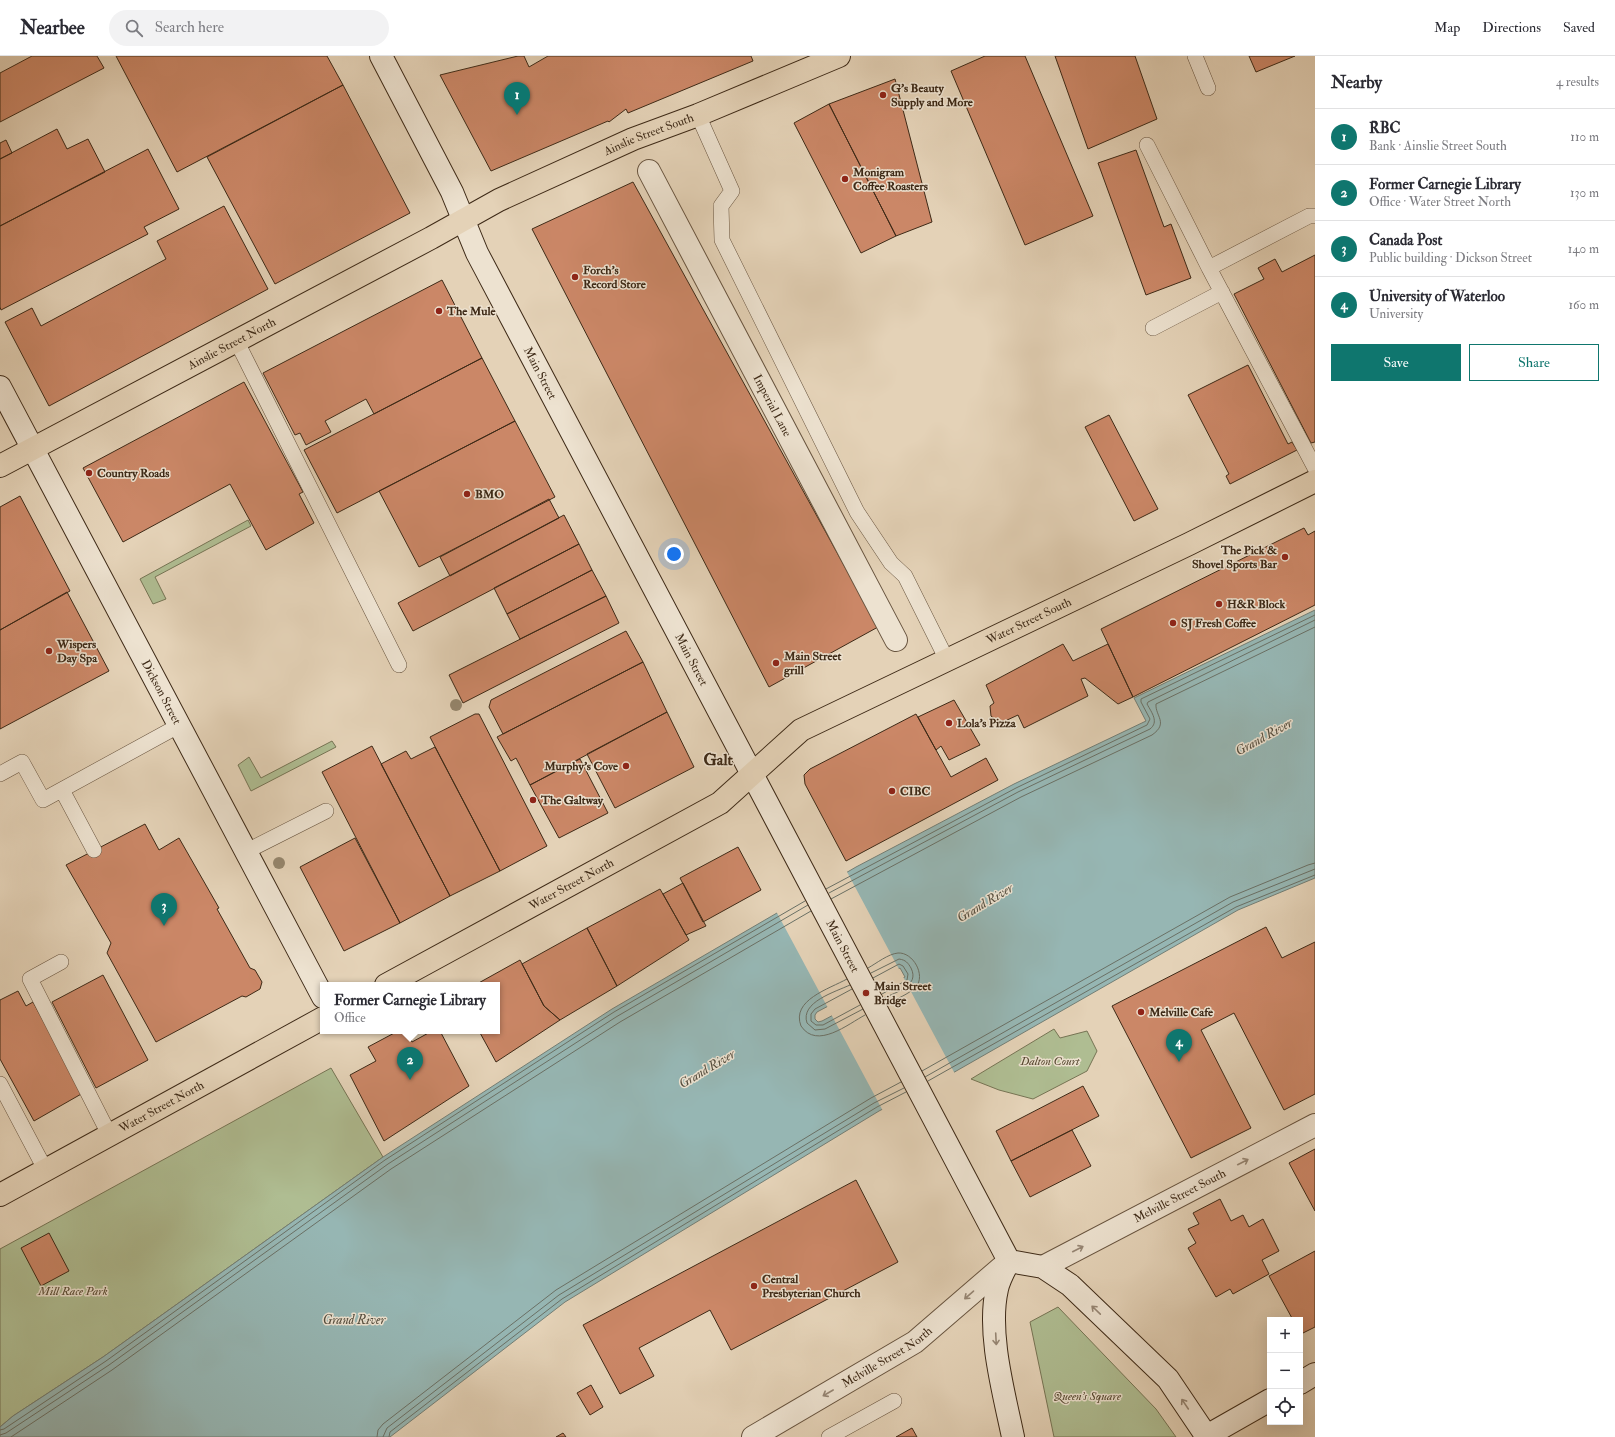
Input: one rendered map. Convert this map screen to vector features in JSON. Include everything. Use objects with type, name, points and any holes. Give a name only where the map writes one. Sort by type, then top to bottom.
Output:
[{"type":"main road","name":"Ainslie Street South","points":[[463,220],[499,200],[619,146],[698,115],[839,56]]},
{"type":"main road","name":"Ainslie Street North","points":[[0,466],[463,220]]},
{"type":"main road","name":"Water Street South","points":[[752,775],[802,730],[1188,544],[1315,481]]},
{"type":"main road","name":"Water Street North","points":[[392,982],[720,803],[752,775]]},
{"type":"main road","name":"Water Street North","points":[[0,1195],[320,1020]]},
{"type":"street","name":"Main Street","points":[[381,56],[452,192],[477,253],[1009,1260]]},
{"type":"street","name":"Imperial Lane","points":[[649,171],[896,640]]},
{"type":"street","name":"Dickson Street","points":[[0,387],[320,991]]},
{"type":"street","name":"Melville Street South","points":[[1044,1267],[1315,1125]]},
{"type":"street","points":[[1013,1437],[996,1350],[995,1318],[997,1288],[1009,1260],[1044,1267],[1070,1285],[1168,1379],[1206,1437],[1267,1402]]},
{"type":"street","name":"Melville Street North","points":[[753,1437],[915,1342],[1009,1260]]},
{"type":"street","points":[[1303,1381],[1315,1374]]},
{"type":"lane","points":[[1195,56],[1208,88]]},
{"type":"lane","points":[[698,115],[732,191],[721,206],[722,240],[857,512],[891,564],[905,576],[947,660]]},
{"type":"lane","points":[[1147,145],[1209,268],[1315,468]]},
{"type":"lane","points":[[1209,268],[1309,216],[1315,216]]},
{"type":"lane","points":[[1153,328],[1222,292]]},
{"type":"lane","points":[[236,340],[400,665]]},
{"type":"lane","points":[[0,774],[22,762],[43,800],[180,726]]},
{"type":"lane","points":[[62,790],[94,850]]},
{"type":"lane","points":[[247,851],[326,810]]},
{"type":"lane","points":[[61,962],[30,979],[109,1134]]},
{"type":"lane","points":[[0,1084],[45,1169]]},
{"type":"lane","points":[[829,1437],[894,1401]]},
{"type":"green space","points":[[248,520],[251,526],[155,577],[166,599],[153,604],[140,579]]},
{"type":"green space","points":[[332,741],[336,747],[251,791],[238,765],[249,757],[261,778]]},
{"type":"green space","name":"Dalton Court","points":[[1054,1029],[1060,1038],[1087,1031],[1097,1051],[1087,1071],[1033,1099],[999,1090],[971,1079]]},
{"type":"green space","name":"Mill Race Park","points":[[331,1068],[383,1157],[103,1357],[13,1416],[0,1427],[0,1249]]},
{"type":"green space","name":"Queen's Square","points":[[1058,1307],[1156,1409],[1176,1437],[1054,1437],[1030,1322]]},
{"type":"water","name":"Grand River","points":[[1315,610],[1315,878],[1238,910],[951,1074],[879,1111],[565,1302],[390,1437],[0,1437],[0,1427],[13,1416],[103,1357],[383,1157],[612,1009],[856,867],[1014,784],[1146,721],[1134,698]],"holes":[[[900,968],[905,977],[822,1021],[818,1022],[815,1019],[817,1012]]]},
{"type":"pier","name":"Main Street Bridge","points":[[846,870],[955,1074],[883,1111],[831,1014],[902,976],[899,970],[828,1008],[776,911]]},
{"type":"building","points":[[32,56],[97,56],[104,68],[0,122],[0,73]]},
{"type":"building","points":[[116,56],[327,56],[343,85],[177,172]]},
{"type":"building","points":[[518,56],[524,56],[529,67],[548,56],[751,56],[753,61],[628,113],[626,109],[609,122],[608,121],[491,171],[440,75]]},
{"type":"building","points":[[985,56],[1025,56],[1093,216],[1025,245],[951,71]]},
{"type":"building","points":[[1055,56],[1135,56],[1157,119],[1088,149]]},
{"type":"building","points":[[1249,56],[1295,56],[1256,72]]},
{"type":"building","points":[[895,79],[932,222],[896,236],[829,104]]},
{"type":"building","points":[[343,85],[410,213],[275,284],[207,157]]},
{"type":"building","name":"Monigram Coffee Roasters","points":[[829,104],[896,236],[861,253],[794,123]]},
{"type":"building","points":[[57,129],[67,149],[88,139],[105,172],[0,226],[0,159]]},
{"type":"building","points":[[6,140],[12,153],[0,159],[0,143]]},
{"type":"building","points":[[148,149],[179,209],[144,227],[148,234],[1,310],[0,226]]},
{"type":"building","points":[[1136,150],[1164,227],[1171,224],[1191,278],[1146,295],[1098,163]]},
{"type":"building","points":[[633,182],[878,627],[769,687],[532,229]]},
{"type":"building","points":[[224,206],[268,289],[49,406],[5,322],[32,308],[41,326],[166,259],[157,241]]},
{"type":"building","points":[[1315,255],[1315,442],[1311,443],[1234,294],[1264,279],[1258,268],[1275,259],[1282,272]]},
{"type":"building","points":[[442,280],[482,358],[374,414],[366,399],[325,421],[331,432],[306,445],[300,433],[295,435],[263,373]]},
{"type":"building","points":[[482,358],[515,421],[337,513],[304,450]]},
{"type":"building","points":[[1248,365],[1288,444],[1292,442],[1297,450],[1230,484],[1226,476],[1229,474],[1188,395]]},
{"type":"building","points":[[244,382],[303,492],[299,494],[314,523],[266,550],[230,484],[123,542],[83,468]]},
{"type":"building","points":[[1109,415],[1158,509],[1134,521],[1085,427]]},
{"type":"building","name":"BMO","points":[[515,421],[555,497],[419,567],[379,491]]},
{"type":"building","points":[[20,496],[70,591],[0,630],[0,507]]},
{"type":"building","points":[[549,499],[559,518],[450,576],[440,557]]},
{"type":"building","points":[[564,515],[579,544],[413,631],[398,603]]},
{"type":"building","points":[[1304,528],[1308,535],[1315,531],[1315,605],[1133,697],[1101,629]]},
{"type":"building","points":[[579,544],[592,570],[507,614],[494,588]]},
{"type":"building","points":[[592,570],[606,596],[520,639],[507,614]]},
{"type":"building","name":"Wispers Day Spa","points":[[67,592],[109,671],[0,729],[0,630]]},
{"type":"building","points":[[606,596],[619,623],[463,703],[449,675]]},
{"type":"building","points":[[626,631],[643,662],[503,734],[489,707],[491,700]]},
{"type":"building","points":[[1063,644],[1073,661],[1108,644],[1133,697],[1118,704],[1085,678],[1081,679],[1088,696],[1024,728],[1018,715],[1005,721],[997,721],[991,716],[990,706],[994,703],[986,685]]},
{"type":"building","points":[[643,662],[667,712],[530,785],[516,758],[511,761],[497,737]]},
{"type":"building","points":[[954,700],[980,745],[949,760],[941,746],[936,750],[918,717]]},
{"type":"building","points":[[667,712],[694,767],[615,808],[587,754]]},
{"type":"building","points":[[475,714],[479,714],[547,846],[500,871],[430,737]]},
{"type":"building","name":"CIBC","points":[[916,714],[951,777],[986,758],[998,780],[846,861],[805,784],[804,775],[810,769]]},
{"type":"building","points":[[372,746],[450,896],[400,923],[322,772]]},
{"type":"building","points":[[435,747],[500,871],[450,896],[381,764],[406,751],[411,759]]},
{"type":"building","points":[[580,759],[608,813],[559,838],[530,785]]},
{"type":"building","points":[[145,824],[159,850],[179,838],[219,908],[217,909],[250,968],[255,970],[262,982],[260,989],[246,997],[242,996],[156,1042],[107,953],[111,943],[66,865]]},
{"type":"building","points":[[355,838],[400,923],[344,951],[300,867]]},
{"type":"building","points":[[738,847],[761,890],[703,922],[680,878]]},
{"type":"building","points":[[683,883],[706,926],[686,935],[663,894]]},
{"type":"building","points":[[660,889],[689,940],[617,986],[587,928]]},
{"type":"building","points":[[1266,927],[1282,958],[1315,942],[1315,1094],[1284,1110],[1234,1013],[1201,1030],[1251,1128],[1191,1158],[1112,1006]]},
{"type":"building","points":[[587,928],[617,986],[560,1020],[544,1006],[522,964]]},
{"type":"building","points":[[520,960],[544,1006],[560,1020],[496,1062],[481,1034],[500,1034],[500,982],[480,982]]},
{"type":"building","points":[[103,975],[148,1060],[96,1088],[52,1002]]},
{"type":"building","points":[[18,991],[26,1006],[33,1002],[83,1093],[34,1121],[0,1059],[0,1000]]},
{"type":"building","points":[[392,1034],[408,1034],[412,1042],[427,1034],[442,1034],[469,1086],[384,1141],[350,1075],[376,1061],[368,1047]]},
{"type":"building","points":[[1083,1086],[1099,1116],[1011,1161],[996,1131]]},
{"type":"building","points":[[1072,1130],[1091,1166],[1030,1197],[1011,1161]]},
{"type":"building","points":[[1315,1149],[1315,1211],[1289,1163]]},
{"type":"building","name":"Central Presbyterian Church","points":[[856,1180],[898,1262],[731,1350],[710,1310],[639,1348],[654,1376],[620,1394],[583,1325]]},
{"type":"building","points":[[1220,1199],[1231,1221],[1243,1215],[1249,1227],[1263,1219],[1279,1251],[1262,1260],[1269,1274],[1233,1294],[1230,1289],[1216,1297],[1188,1248],[1196,1243],[1188,1229],[1199,1224],[1193,1213]]},
{"type":"building","points":[[49,1233],[69,1271],[41,1286],[21,1248]]},
{"type":"building","points":[[1315,1251],[1315,1327],[1303,1333],[1303,1317],[1291,1317],[1269,1276]]},
{"type":"building","points":[[591,1385],[603,1407],[590,1415],[577,1393]]},
{"type":"building","points":[[912,1428],[917,1437],[896,1437]]},
{"type":"building","points":[[563,1433],[566,1437],[556,1437]]},
{"type":"place","name":"G's Beauty Supply and More","points":[[883,95]]},
{"type":"place","name":"RBC","points":[[517,115]]},
{"type":"place","name":"Monigram Coffee Roasters","points":[[845,179]]},
{"type":"place","name":"Forch's Record Store","points":[[575,277]]},
{"type":"place","name":"The Mule","points":[[439,311]]},
{"type":"place","name":"Country Roads","points":[[89,473]]},
{"type":"place","name":"BMO","points":[[467,494]]},
{"type":"place","name":"The Pick & Shovel Sports Bar","points":[[1285,557]]},
{"type":"place","name":"H&R Block","points":[[1219,604]]},
{"type":"place","name":"SJ Fresh Coffee","points":[[1173,623]]},
{"type":"place","name":"Wispers Day Spa","points":[[49,651]]},
{"type":"place","name":"Main Street grill","points":[[776,663]]},
{"type":"place","name":"Lola's Pizza","points":[[949,723]]},
{"type":"place","name":"Murphy's Cove","points":[[626,766]]},
{"type":"place","name":"CIBC","points":[[892,791]]},
{"type":"place","name":"The Galtway","points":[[533,800]]},
{"type":"place","name":"Canada Post","points":[[164,926]]},
{"type":"place","name":"Main Street Bridge","points":[[866,993]]},
{"type":"place","name":"Melville Cafe","points":[[1141,1012]]},
{"type":"place","name":"University of Waterloo","points":[[1179,1062]]},
{"type":"place","name":"Former Carnegie Library","points":[[410,1080]]},
{"type":"place","name":"Central Presbyterian Church","points":[[754,1286]]},
{"type":"district","name":"Galt","points":[[718,760]]}]
